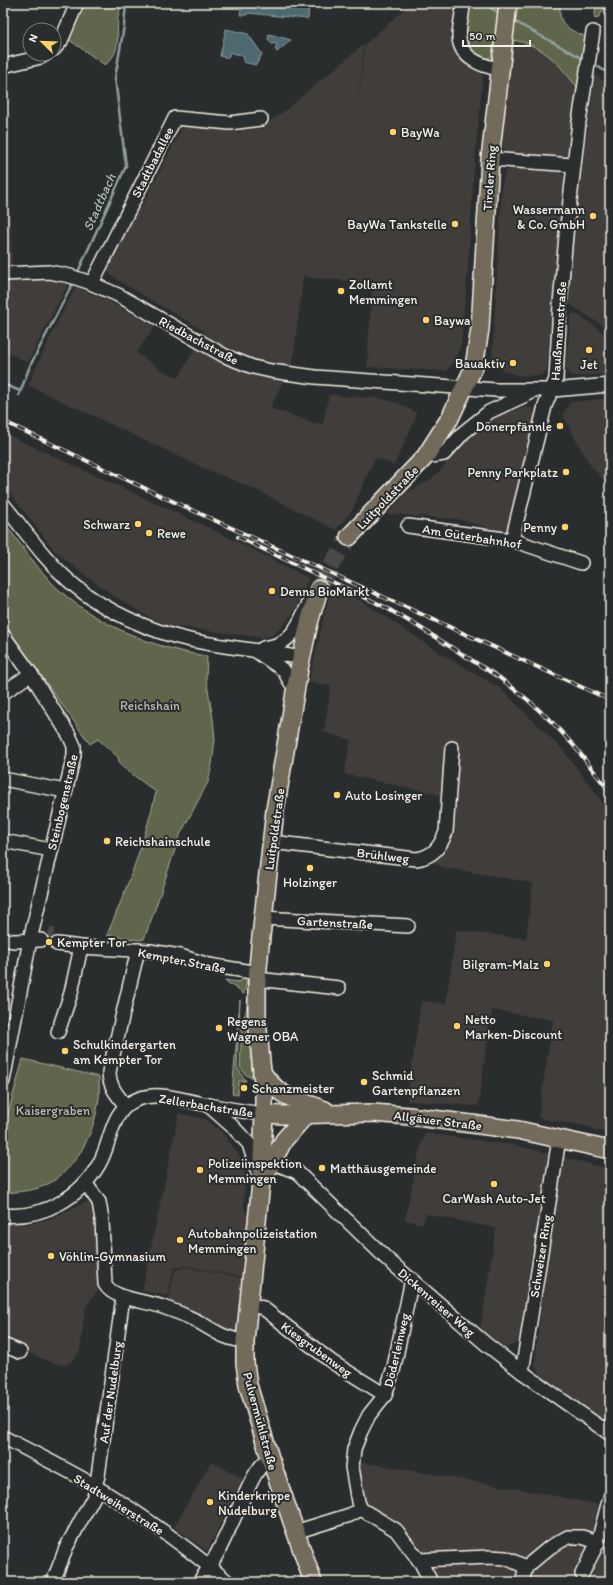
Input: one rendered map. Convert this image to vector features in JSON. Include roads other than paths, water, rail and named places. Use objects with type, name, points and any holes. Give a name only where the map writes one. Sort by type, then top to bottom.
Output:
[{"type":"main road","name":"Tiroler Ring","points":[[465,388],[474,367],[477,354],[490,159],[508,5]]},
{"type":"main road","name":"Luitpoldstraße","points":[[349,536],[425,457],[441,434],[465,388]]},
{"type":"main road","name":"Luitpoldstraße","points":[[264,1114],[264,1092],[257,1025],[258,976],[263,918],[271,842],[294,699],[310,617],[319,589]]},
{"type":"main road","points":[[291,683],[294,699]]},
{"type":"main road","points":[[262,1072],[269,1083],[288,1097],[334,1113]]},
{"type":"main road","name":"Allgäuer Straße","points":[[264,1114],[306,1115],[373,1113],[409,1116],[518,1130],[610,1150]]},
{"type":"main road","name":"Pulvermühlstraße","points":[[264,1114],[261,1182],[245,1342],[245,1363],[248,1386],[270,1458],[313,1582]]},
{"type":"main road","points":[[261,1182],[284,1140],[306,1115]]},
{"type":"street","points":[[62,36],[77,3]]},
{"type":"street","points":[[463,3],[459,37],[460,46],[466,54],[475,61],[488,67],[500,69]]},
{"type":"street","name":"Haußmannstraße","points":[[512,540],[545,406],[553,390],[556,379],[563,264],[582,100],[593,32]]},
{"type":"street","points":[[3,66],[22,62]]},
{"type":"street","name":"Stadtbadallee","points":[[81,280],[175,118],[230,123],[261,119]]},
{"type":"street","points":[[490,159],[574,165]]},
{"type":"street","name":"Riedbachstraße","points":[[3,274],[49,272],[81,280],[122,297],[215,351],[253,367],[315,377],[492,390],[537,390]]},
{"type":"street","points":[[425,457],[444,454],[464,432],[489,412],[537,390],[608,387]]},
{"type":"street","points":[[3,504],[56,568],[80,590],[110,609],[137,622],[176,637],[214,645],[301,658]]},
{"type":"street","name":"Am Güterbahnhof","points":[[408,526],[512,540],[581,563]]},
{"type":"street","points":[[254,650],[278,645],[288,638],[296,630],[312,597],[319,589]]},
{"type":"street","name":"Steinbogenstraße","points":[[3,635],[31,674],[72,741],[74,755],[51,850],[46,938],[6,1056],[3,1081]]},
{"type":"street","points":[[254,650],[260,656],[284,671],[291,683]]},
{"type":"street","points":[[3,693],[31,674]]},
{"type":"street","name":"Brühlweg","points":[[271,842],[416,859],[424,858],[434,853],[442,842],[446,832],[452,748]]},
{"type":"street","points":[[3,779],[65,791]]},
{"type":"street","points":[[3,841],[51,850]]},
{"type":"street","name":"Gartenstraße","points":[[263,918],[408,926]]},
{"type":"street","name":"Kempter Straße","points":[[3,939],[46,938],[80,947],[150,951],[180,956],[216,967],[258,976],[338,988]]},
{"type":"street","points":[[58,1032],[71,993],[80,947]]},
{"type":"street","points":[[3,1215],[23,1216],[41,1211],[70,1198],[86,1184],[99,1164],[113,1125],[126,1106],[115,1093],[109,1081],[109,1072],[138,950]]},
{"type":"street","name":"Zellerbachstraße","points":[[126,1106],[140,1098],[167,1096],[241,1111],[264,1114]]},
{"type":"street","points":[[208,1104],[234,1127],[249,1144],[261,1182]]},
{"type":"street","name":"Schweizer Ring","points":[[522,1372],[559,1139]]},
{"type":"street","name":"Dickenreiser Weg","points":[[271,1162],[297,1172],[382,1254],[486,1344],[522,1372],[610,1434]]},
{"type":"street","points":[[86,1184],[99,1202],[102,1220],[105,1284],[110,1291],[123,1297],[163,1306],[187,1316],[220,1336],[245,1342]]},
{"type":"street","name":"Döderleinweg","points":[[362,1509],[358,1502],[352,1467],[354,1449],[370,1416],[385,1395],[394,1367],[412,1280]]},
{"type":"street","name":"Auf der Nudelburg","points":[[53,1582],[66,1548],[97,1487],[123,1297]]},
{"type":"street","name":"Kiesgrubenweg","points":[[249,1304],[263,1308],[332,1362],[385,1395]]},
{"type":"street","points":[[3,1345],[20,1352]]},
{"type":"street","name":"Stadtweiherstraße","points":[[3,1437],[97,1487],[139,1514],[210,1566],[228,1582]]},
{"type":"street","points":[[199,1582],[210,1566],[254,1477],[264,1462],[270,1458]]},
{"type":"street","points":[[582,1574],[598,1542],[610,1497]]},
{"type":"street","points":[[295,1532],[350,1515],[362,1509],[396,1530],[419,1560],[431,1582]]},
{"type":"street","points":[[522,1582],[526,1567],[550,1547],[568,1537],[582,1537],[598,1542]]},
{"type":"street","points":[[419,1560],[489,1556],[506,1558],[526,1567]]},
{"type":"water","points":[[242,3],[309,3],[308,19],[248,13],[247,15],[240,15]]},
{"type":"water","points":[[226,29],[248,34],[262,54],[256,65],[243,62],[244,56],[230,52],[228,58],[220,56]]},
{"type":"water","points":[[269,34],[291,40],[277,52],[275,49],[277,43],[272,44],[268,39]]},
{"type":"waterway","name":"Stadtbach","points":[[77,274],[126,166],[115,78],[124,26],[126,3]]},
{"type":"waterway","points":[[482,3],[501,14]]},
{"type":"waterway","points":[[512,20],[585,60]]},
{"type":"waterway","points":[[593,64],[610,74]]},
{"type":"waterway","name":"Stadtbach","points":[[19,395],[30,366],[74,281]]},
{"type":"waterway","points":[[3,384],[20,391]]},
{"type":"tunnel","points":[[319,589],[325,575],[349,537]]},
{"type":"tunnel","points":[[48,933],[53,935]]},
{"type":"railway","points":[[3,421],[159,495],[610,700]]},
{"type":"railway","points":[[238,537],[383,606],[500,678],[528,700],[553,723],[575,747],[610,792]]},
{"type":"place","name":"BayWa","points":[[393,132]]},
{"type":"place","name":"Wassermann & Co. GmbH","points":[[593,216]]},
{"type":"place","name":"BayWa Tankstelle","points":[[455,224]]},
{"type":"place","name":"Zollamt Memmingen","points":[[341,291]]},
{"type":"place","name":"Baywa","points":[[426,320]]},
{"type":"place","name":"Jet","points":[[589,350]]},
{"type":"place","name":"Bauaktiv","points":[[513,363]]},
{"type":"place","name":"Dönerpfännle","points":[[560,426]]},
{"type":"place","name":"Penny Parkplatz","points":[[566,472]]},
{"type":"place","name":"Schwarz","points":[[138,524]]},
{"type":"place","name":"Penny","points":[[565,527]]},
{"type":"place","name":"Rewe","points":[[149,533]]},
{"type":"place","name":"Denns BioMarkt","points":[[272,591]]},
{"type":"place","name":"Auto Losinger","points":[[337,795]]},
{"type":"place","name":"Reichshainschule","points":[[107,841]]},
{"type":"place","name":"Holzinger","points":[[310,868]]},
{"type":"place","name":"Kempter Tor","points":[[49,942]]},
{"type":"place","name":"Bilgram-Malz","points":[[547,964]]},
{"type":"place","name":"Netto Marken-Discount","points":[[457,1026]]},
{"type":"place","name":"Regens Wagner OBA","points":[[219,1028]]},
{"type":"place","name":"Schulkindergarten am Kempter Tor","points":[[65,1051]]},
{"type":"place","name":"Schmid Gartenpflanzen","points":[[364,1082]]},
{"type":"place","name":"Schanzmeister","points":[[244,1088]]},
{"type":"place","name":"Matthäusgemeinde","points":[[322,1168]]},
{"type":"place","name":"Polizeiinspektion Memmingen","points":[[200,1170]]},
{"type":"place","name":"CarWash Auto-Jet","points":[[494,1184]]},
{"type":"place","name":"Autobahnpolizeistation Memmingen","points":[[180,1240]]},
{"type":"place","name":"Vöhlin-Gymnasium","points":[[51,1256]]},
{"type":"place","name":"Kinderkrippe Nudelburg","points":[[210,1502]]},
{"type":"park label","name":"Reichshain","points":[[150,705]]},
{"type":"park label","name":"Kaisergraben","points":[[53,1110]]}]
